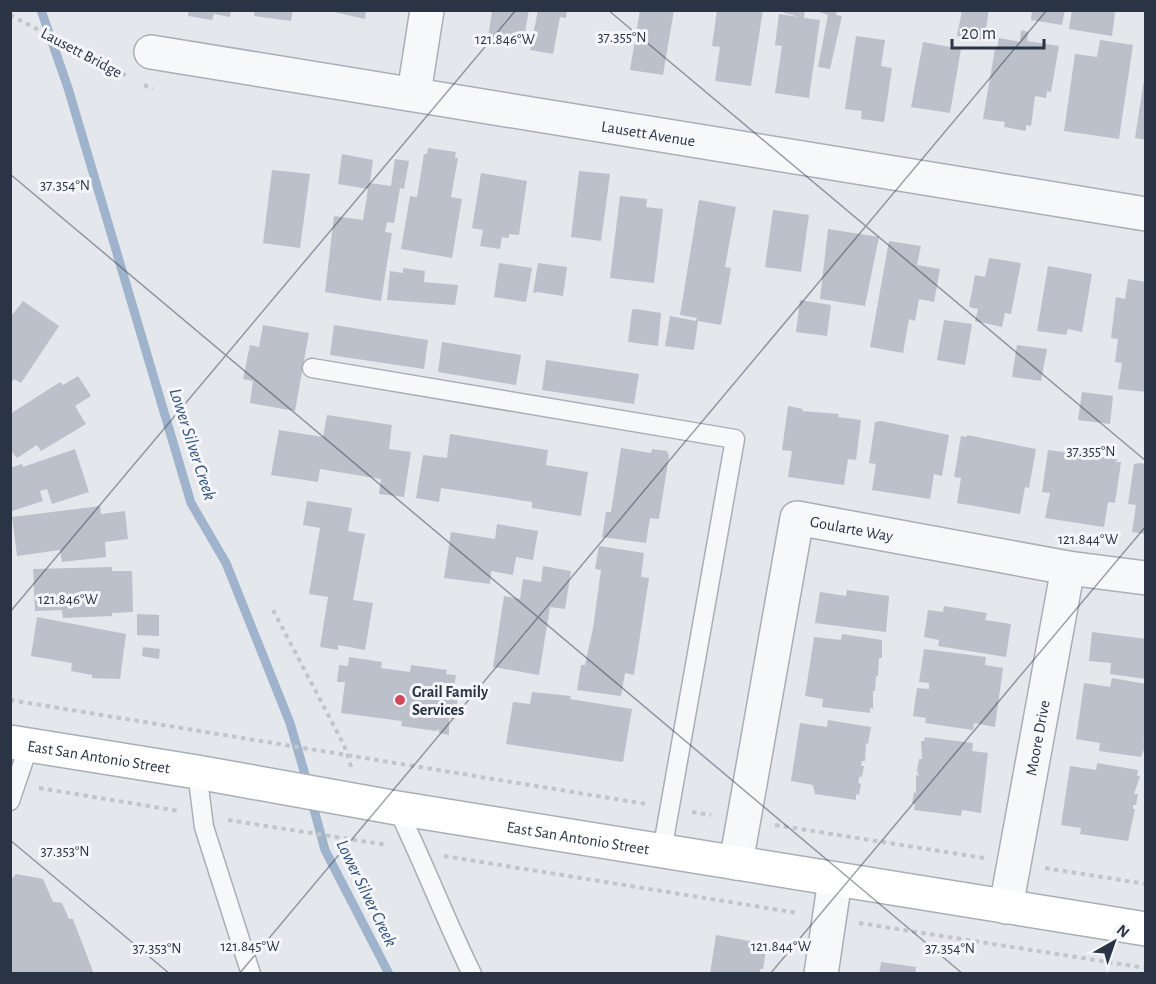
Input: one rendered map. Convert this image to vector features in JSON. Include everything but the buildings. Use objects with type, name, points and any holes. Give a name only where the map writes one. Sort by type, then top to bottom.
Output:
[{"type":"main road","name":"East San Antonio Street","points":[[20,743],[835,880],[1146,928]]},
{"type":"street","points":[[414,93],[427,10]]},
{"type":"street","name":"Lausett Avenue","points":[[151,52],[1146,214]]},
{"type":"street","name":"Goularte Way","points":[[736,863],[797,518],[1068,568],[1146,578]]},
{"type":"street","name":"Moore Drive","points":[[1006,907],[1068,568]]},
{"type":"street","points":[[821,974],[835,880]]},
{"type":"lane","points":[[312,368],[735,439],[662,851]]},
{"type":"lane","points":[[10,801],[20,743]]},
{"type":"lane","points":[[197,772],[204,827],[251,974]]},
{"type":"lane","points":[[368,803],[425,864],[443,915],[471,974]]},
{"type":"path","name":"Lausett Bridge","points":[[10,15],[132,79]]},
{"type":"path","name":"Lausett Bridge","points":[[143,84],[153,90]]},
{"type":"path","points":[[273,610],[347,756],[368,803]]},
{"type":"path","points":[[10,700],[326,753],[989,858]]},
{"type":"path","points":[[32,787],[184,812]]},
{"type":"path","points":[[226,820],[388,845]]},
{"type":"path","points":[[450,857],[794,913]]},
{"type":"path","points":[[1042,867],[1146,884]]},
{"type":"path","points":[[854,922],[1146,968]]},
{"type":"waterway","name":"Lower Silver Creek","points":[[41,10],[68,88],[191,503],[226,563],[290,723],[308,785]]},
{"type":"waterway","name":"Lower Silver Creek","points":[[311,798],[325,850],[389,974]]},
{"type":"place","name":"Grail Family Services","points":[[400,700]]}]
